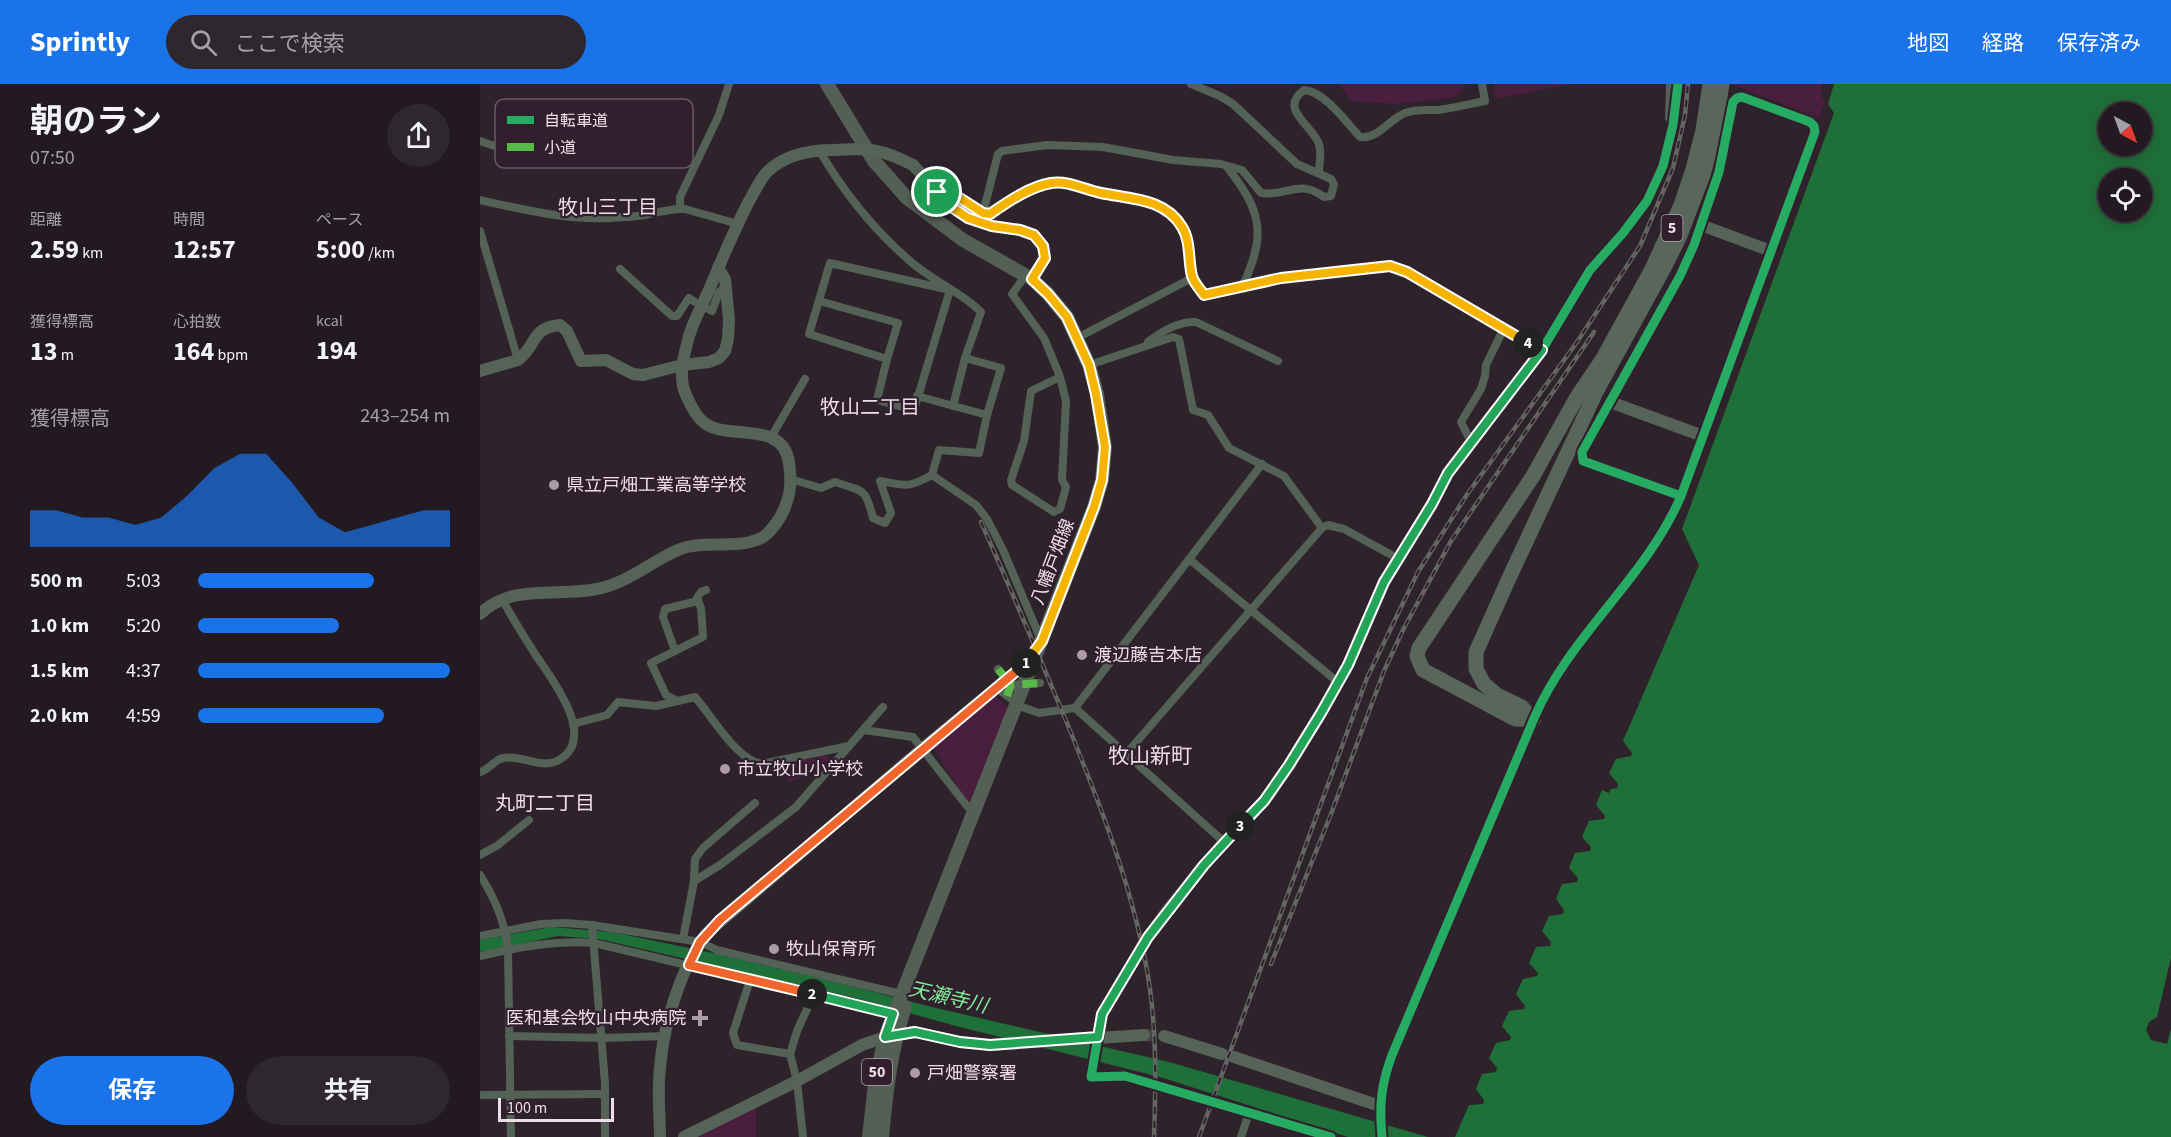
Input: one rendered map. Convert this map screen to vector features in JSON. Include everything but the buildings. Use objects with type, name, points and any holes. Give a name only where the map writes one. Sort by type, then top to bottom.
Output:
[{"type":"highway","name":"5","points":[[1533,720],[1515,719],[1423,670],[1417,656],[1422,641],[1527,485],[1577,397],[1602,360],[1652,269],[1681,205],[1701,140],[1710,84]]},
{"type":"highway","name":"5","points":[[1533,720],[1522,707],[1497,694],[1484,684],[1476,669],[1476,652],[1596,392],[1664,268],[1692,209],[1714,134],[1722,84]]},
{"type":"main road","name":"八幡戸畑線","points":[[827,84],[874,161],[907,198],[937,223],[963,240],[1031,276]]},
{"type":"main road","name":"八幡戸畑線","points":[[835,84],[880,156],[912,193],[966,233],[1024,264],[1031,276],[1067,317],[1081,336],[1104,394],[1113,447],[1109,482],[1101,511],[1015,702],[903,996]]},
{"type":"main road","name":"八幡戸畑線","points":[[869,1137],[875,1084],[897,1012],[1015,702],[1042,641],[1094,507],[1102,480],[1105,447],[1093,364]]},
{"type":"main road","name":"八幡戸畑線","points":[[882,1137],[891,1035]]},
{"type":"street","points":[[680,208],[680,197],[719,115],[729,84]]},
{"type":"street","points":[[983,213],[998,154],[1002,151],[1047,145],[1103,147],[1173,160],[1227,166],[1242,170],[1262,193],[1274,195],[1301,187],[1314,189],[1324,196],[1331,196],[1334,184],[1330,179],[1297,164],[1233,104],[1191,84]]},
{"type":"street","points":[[1319,173],[1318,142],[1296,112],[1294,103],[1297,95],[1304,90],[1311,90],[1320,95],[1360,137],[1367,137],[1374,135],[1407,111],[1441,109],[1485,101],[1482,84]]},
{"type":"street","points":[[1669,146],[1670,84]]},
{"type":"street","points":[[1331,1137],[1125,1076],[1092,1071],[1102,1014],[1148,937],[1224,842],[1264,801],[1289,765],[1339,683],[1384,582],[1432,504],[1448,473],[1542,350],[1590,270],[1623,233],[1647,201],[1657,183],[1669,146],[1678,84]]},
{"type":"street","points":[[1382,1137],[1380,1107],[1383,1085],[1392,1055],[1545,692],[1664,532],[1680,496],[1703,436],[1815,132],[1810,122],[1742,97],[1737,98],[1731,108],[1719,172],[1680,276],[1582,452],[1583,461],[1680,496]]},
{"type":"street","points":[[480,141],[495,146]]},
{"type":"street","points":[[480,614],[502,599],[531,592],[571,593],[600,589],[624,580],[680,549],[700,551],[750,542],[762,538],[771,529],[786,505],[790,479],[788,455],[783,447],[759,434],[706,424],[696,413],[684,389],[682,365],[688,337],[738,224],[758,185],[768,171],[789,157],[810,150],[861,148],[879,150],[913,165],[950,206],[968,218],[1034,235],[1043,246],[1045,258],[1031,276],[1012,294],[1044,338],[1060,377],[1066,401],[1062,480],[1066,487],[1060,508],[1054,512],[1012,485],[1011,480],[1024,441],[1031,391],[1060,377]]},
{"type":"street","points":[[819,150],[833,174],[871,222],[910,262],[950,290],[970,300],[981,312],[965,358],[953,406]]},
{"type":"street","points":[[1227,166],[1249,197],[1259,228],[1254,263],[1242,287]]},
{"type":"street","points":[[937,192],[952,193],[983,213],[990,214],[1017,196],[1052,183],[1065,183],[1100,193],[1134,197],[1159,206],[1170,213],[1183,227],[1192,278],[1204,295],[1281,278],[1390,266],[1407,272],[1503,330],[1542,350]]},
{"type":"street","points":[[480,200],[553,216],[574,217],[610,218],[646,215],[680,208],[738,224]]},
{"type":"street","points":[[1701,225],[1771,251]]},
{"type":"street","points":[[480,231],[518,360]]},
{"type":"street","points":[[886,359],[809,334],[831,263],[950,290]]},
{"type":"street","points":[[480,371],[518,360],[524,356],[540,330],[548,326],[560,325],[567,331],[581,360],[606,360],[633,374],[643,375],[682,365],[710,362],[719,358],[725,351],[728,339],[726,286],[725,279],[718,268]]},
{"type":"street","points":[[620,269],[672,316],[677,316],[689,298],[695,302]]},
{"type":"street","points":[[1081,336],[1192,278]]},
{"type":"street","points":[[708,309],[712,311],[718,292],[726,286]]},
{"type":"street","points":[[819,301],[898,323],[886,359],[877,400],[914,410],[950,290]]},
{"type":"street","points":[[1143,345],[1185,321],[1196,322],[1278,361]]},
{"type":"street","points":[[1471,442],[1461,422],[1481,389],[1486,365],[1503,330]]},
{"type":"street","points":[[1093,364],[1173,336],[1179,339],[1193,410],[1208,415],[1229,448],[1284,476],[1322,528]]},
{"type":"street","points":[[932,475],[939,450],[979,453],[1001,368],[965,358]]},
{"type":"street","points":[[770,439],[805,379]]},
{"type":"street","points":[[917,396],[987,415]]},
{"type":"street","points":[[1610,402],[1703,436]]},
{"type":"street","points":[[997,688],[1015,702],[1039,713],[1075,708],[1262,464]]},
{"type":"street","points":[[660,1137],[660,1067],[665,1036],[674,1001],[699,944],[720,920],[1023,666],[1042,641],[1003,550],[987,519],[976,505],[932,475]]},
{"type":"street","points":[[790,479],[821,488],[835,482],[863,491],[867,496],[873,518],[885,523],[891,513],[880,481],[905,486],[932,475]]},
{"type":"street","points":[[1126,754],[1322,528],[1328,525],[1344,529],[1398,558]]},
{"type":"street","points":[[1189,559],[1339,683]]},
{"type":"street","points":[[679,701],[666,695],[651,663],[703,637],[697,598],[701,592],[706,590]]},
{"type":"street","points":[[480,772],[485,771],[501,758],[513,757],[550,763],[557,761],[568,752],[574,742],[573,724],[567,705],[502,599]]},
{"type":"street","points":[[675,651],[663,617],[665,609],[698,601]]},
{"type":"street","points":[[998,669],[1011,685],[1015,702]]},
{"type":"street","points":[[1011,685],[1040,683]]},
{"type":"street","points":[[573,724],[608,715],[618,702],[656,706],[695,697],[724,735],[752,762],[761,764],[849,746]]},
{"type":"street","points":[[694,881],[720,866],[796,807],[883,707]]},
{"type":"street","points":[[1075,708],[1224,842]]},
{"type":"street","points":[[864,730],[913,737],[967,806],[974,811]]},
{"type":"street","points":[[683,939],[694,881],[695,859],[703,848],[755,803]]},
{"type":"street","points":[[480,855],[498,845],[529,820]]},
{"type":"street","points":[[480,875],[490,891],[506,930],[511,1137]]},
{"type":"street","points":[[480,936],[541,924],[592,925],[683,939],[717,950],[903,996]]},
{"type":"street","points":[[592,925],[602,1038],[605,1094],[604,1137]]},
{"type":"street","points":[[480,956],[508,949],[564,941],[594,943],[690,963],[750,980],[897,1012]]},
{"type":"street","points":[[750,980],[733,1033],[737,1046],[790,1054]]},
{"type":"street","points":[[803,1137],[797,1081],[790,1054],[797,1031],[814,994]]},
{"type":"street","points":[[684,1137],[797,1081],[862,1045],[891,1035],[915,1032],[976,1045],[1009,1045],[1144,1035]]},
{"type":"street","points":[[509,1036],[602,1038],[665,1036]]},
{"type":"street","points":[[1164,1036],[1380,1107]]},
{"type":"street","points":[[480,1095],[605,1094]]},
{"type":"street","points":[[1240,1137],[1249,1113]]},
{"type":"shaded area","points":[[1340,84],[1463,84],[1464,89],[1456,97],[1397,104],[1350,101]]},
{"type":"shaded area","points":[[1494,84],[1572,84],[1496,99]]},
{"type":"shaded area","points":[[1731,84],[1822,84],[1821,95],[1825,102],[1819,118]]},
{"type":"shaded area","points":[[1834,84],[2171,84],[2171,958],[2157,1017],[2149,1022],[2146,1030],[2151,1040],[2167,1044],[2171,1029],[2171,1137],[1455,1137],[1469,1105],[1483,1104],[1484,1100],[1476,1089],[1482,1074],[1496,1072],[1497,1068],[1489,1058],[1496,1043],[1510,1040],[1511,1037],[1502,1026],[1509,1011],[1524,1009],[1525,1006],[1516,994],[1523,979],[1537,976],[1538,973],[1529,963],[1536,947],[1550,946],[1551,942],[1542,931],[1549,916],[1563,914],[1564,910],[1556,899],[1562,884],[1577,882],[1578,878],[1569,868],[1575,853],[1590,851],[1591,847],[1582,837],[1589,821],[1604,819],[1605,816],[1596,805],[1602,790],[1609,793],[1611,789],[1617,788],[1618,784],[1609,773],[1616,759],[1631,756],[1632,753],[1623,741],[1699,565],[1682,529],[1834,113],[1828,104]]},
{"type":"shaded area","points":[[993,694],[1009,708],[971,804],[933,747]]},
{"type":"shaded area","points":[[827,754],[829,762],[820,771],[788,782],[786,777],[793,772],[788,762]]},
{"type":"shaded area","points":[[551,927],[612,932],[713,953],[1169,1062],[1428,1137],[1348,1137],[1160,1077],[851,997],[599,939],[558,936],[480,952],[480,940]]},
{"type":"shaded area","points":[[756,1105],[756,1137],[690,1137]]},
{"type":"tunnel","points":[[1144,1035],[1164,1036]]},
{"type":"railway","points":[[1199,1137],[1367,678],[1418,572],[1466,496],[1577,342],[1640,246],[1673,168],[1685,115],[1688,84]]},
{"type":"railway","points":[[1271,964],[1331,814],[1384,671],[1404,628],[1451,541],[1594,332]]},
{"type":"railway","points":[[981,522],[1079,753],[1102,812],[1131,902],[1150,986],[1154,1029],[1154,1137]]},
{"type":"marked path","points":[[998,669],[1011,685]]},
{"type":"marked path","points":[[1007,696],[1011,685],[1040,683]]},
{"type":"cycle path","points":[[1331,1137],[1125,1076],[1091,1077],[1102,1014],[1148,937],[1204,865],[1253,815],[1289,765],[1339,683],[1384,582],[1432,504],[1448,473],[1542,350],[1590,270],[1623,233],[1647,201],[1663,166],[1673,125],[1678,84]]},
{"type":"cycle path","points":[[1382,1137],[1382,1095],[1392,1055],[1535,716],[1550,686],[1648,553],[1666,526],[1681,496],[1815,132],[1810,122],[1742,97],[1733,102],[1719,172],[1694,245],[1680,276],[1582,452],[1583,461],[1681,496]]},
{"type":"place","name":"県立戸畑工業高等学校","points":[[554,485]]},
{"type":"place","name":"渡辺藤吉本店","points":[[1082,655]]},
{"type":"place","name":"市立牧山小学校","points":[[725,769]]},
{"type":"place","name":"牧山保育所","points":[[774,949]]},
{"type":"place","name":"医和基会牧山中央病院","points":[[700,1018]]},
{"type":"place","name":"戸畑警察署","points":[[915,1073]]},
{"type":"district","name":"牧山三丁目","points":[[608,208]]},
{"type":"district","name":"牧山二丁目","points":[[870,408]]},
{"type":"district","name":"牧山新町","points":[[1150,756]]},
{"type":"district","name":"丸町二丁目","points":[[545,804]]},
{"type":"route","points":[[1052,183],[1065,183],[1100,193],[1134,197],[1159,206],[1170,213],[1183,227],[1192,278],[1204,295],[1281,278],[1398,267],[1503,330],[1542,350],[1448,473],[1432,504],[1384,582],[1339,683],[1289,765],[1264,801],[1204,865],[1148,937],[1102,1014],[1098,1037],[1009,1045],[976,1045],[915,1032],[885,1037],[893,1014],[689,965],[700,942],[720,920],[1023,666],[1042,641],[1094,507],[1102,480],[1105,447],[1096,394],[1089,365],[1067,317],[1032,279],[1045,258],[1043,246],[1034,235],[968,218],[950,206],[937,192],[952,193],[983,213],[990,214],[1017,196],[1052,183]]},
{"type":"water label","name":"天瀬寺川","points":[[948,998]]}]
